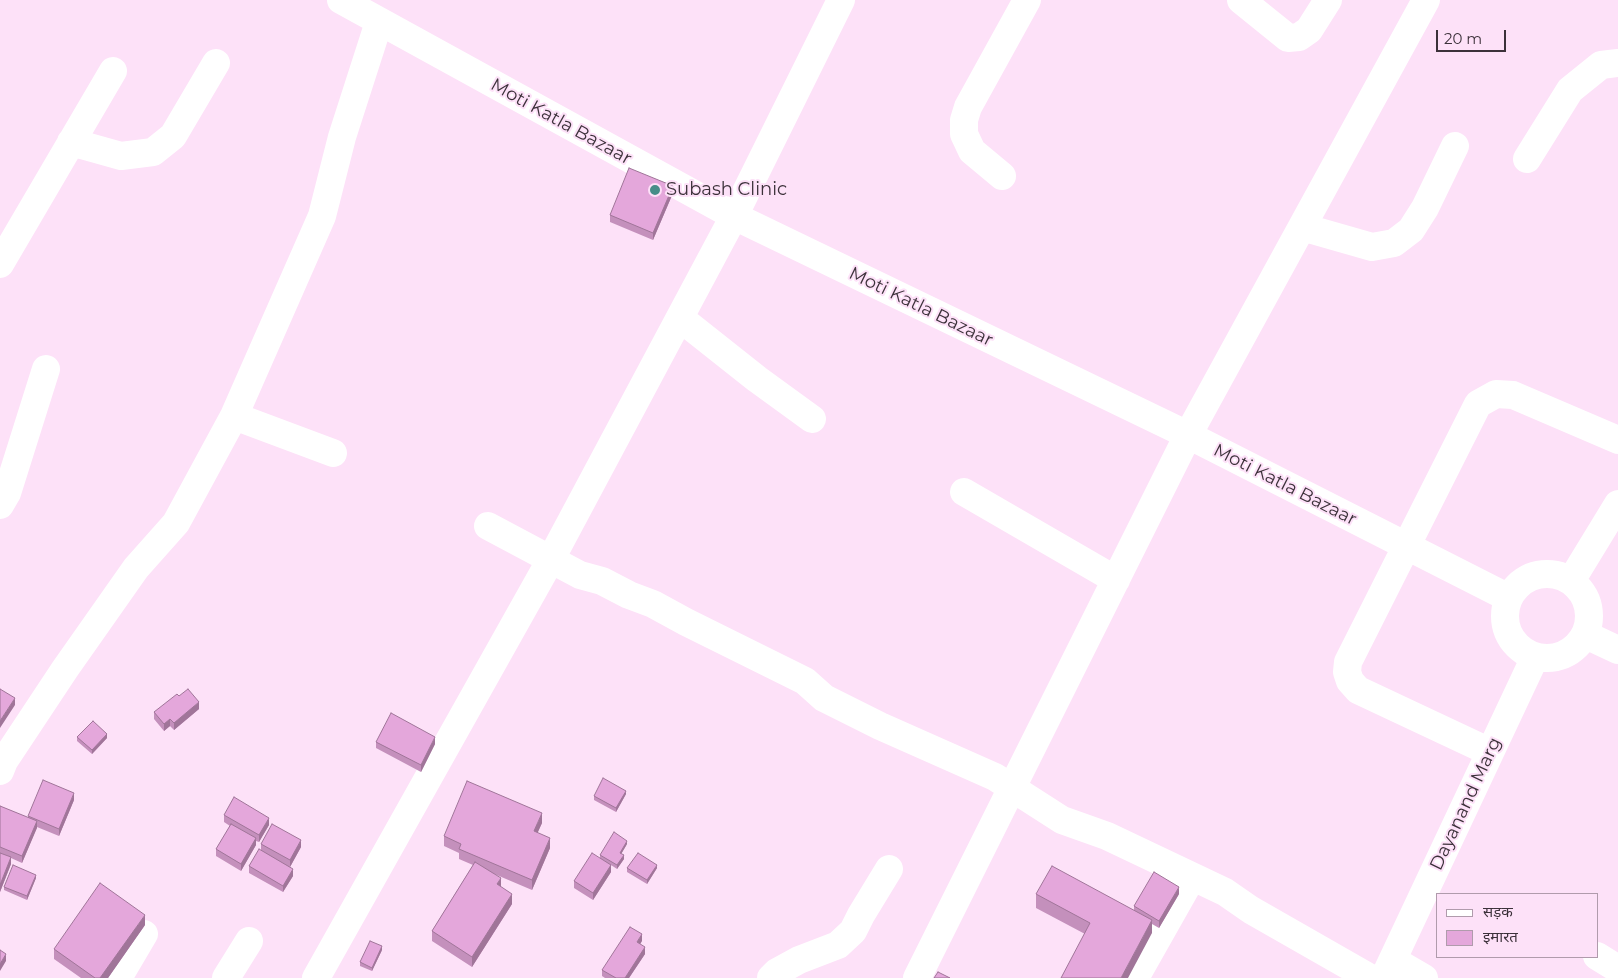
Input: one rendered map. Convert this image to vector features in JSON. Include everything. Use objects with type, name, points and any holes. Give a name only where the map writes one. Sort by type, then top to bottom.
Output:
[{"type":"street","name":"Moti Katla Bazaar","points":[[341,0],[734,216],[1188,435],[1509,598]]},
{"type":"street","points":[[1002,176],[972,150],[964,134],[964,120],[968,107],[1027,0]]},
{"type":"street","points":[[1241,0],[1288,38],[1299,37],[1309,30],[1328,0]]},
{"type":"street","points":[[916,978],[1188,435],[1426,0]]},
{"type":"street","points":[[316,978],[551,559],[680,318],[734,216],[835,3]]},
{"type":"street","points":[[0,771],[4,761],[136,568],[176,523],[234,416],[322,216],[342,137],[379,22]]},
{"type":"street","points":[[71,142],[121,156],[153,152],[173,136],[216,63]]},
{"type":"street","points":[[1527,159],[1570,90],[1601,65],[1618,63]]},
{"type":"street","points":[[0,264],[112,71]]},
{"type":"street","points":[[1302,227],[1372,247],[1394,243],[1411,230],[1425,208],[1455,146]]},
{"type":"street","points":[[680,318],[757,379],[812,418]]},
{"type":"street","points":[[0,505],[7,493],[46,369]]},
{"type":"street","points":[[1490,752],[1358,690],[1350,681],[1347,672],[1348,662],[1478,404],[1496,394],[1513,395],[1618,440]]},
{"type":"street","points":[[234,416],[333,453]]},
{"type":"street","points":[[964,492],[1116,580]]},
{"type":"street","points":[[1571,581],[1618,504]]},
{"type":"street","points":[[488,526],[580,575],[602,581],[629,595],[653,604],[712,636],[805,681],[824,698],[880,726],[995,776],[1062,820],[1107,836],[1225,892],[1260,915],[1370,978]]},
{"type":"street","points":[[1548,574],[1560,576],[1571,581],[1580,589],[1588,605],[1589,623],[1586,635],[1579,645],[1559,657],[1547,659],[1535,657],[1515,644],[1509,634],[1506,622],[1509,598],[1516,588],[1536,576],[1548,574]]},
{"type":"street","points":[[1586,635],[1618,650]]},
{"type":"street","name":"Dayanand Marg","points":[[1389,969],[1535,657]]},
{"type":"street","points":[[771,978],[777,972],[799,960],[838,944],[853,931],[889,869]]},
{"type":"street","points":[[1135,978],[1192,877]]},
{"type":"street","points":[[118,978],[144,934]]},
{"type":"street","points":[[226,978],[249,941]]},
{"type":"street","points":[[1598,957],[1618,969]]},
{"type":"street","points":[[1389,969],[1424,978]]},
{"type":"building","points":[[629,168],[673,186],[653,233],[610,215]]},
{"type":"building","points":[[0,689],[15,698],[0,721]]},
{"type":"building","points":[[188,689],[199,702],[174,723],[170,719],[164,724],[154,712],[177,694],[179,696]]},
{"type":"building","points":[[391,713],[435,737],[421,765],[376,742]]},
{"type":"building","points":[[93,721],[107,734],[92,750],[77,737]]},
{"type":"building","points":[[603,778],[626,791],[616,808],[594,796]]},
{"type":"building","points":[[43,780],[74,793],[59,829],[28,816]]},
{"type":"building","points":[[467,781],[542,813],[534,831],[550,838],[532,880],[459,849],[461,844],[444,836]]},
{"type":"building","points":[[234,797],[269,818],[259,835],[224,815]]},
{"type":"building","points":[[0,806],[37,821],[22,856],[0,847]]},
{"type":"building","points":[[231,824],[256,838],[241,864],[216,849]]},
{"type":"building","points":[[272,824],[301,840],[290,860],[261,844]]},
{"type":"building","points":[[614,832],[627,841],[620,853],[624,855],[617,865],[600,855]]},
{"type":"building","points":[[259,849],[293,869],[283,886],[249,866]]},
{"type":"building","points":[[0,853],[11,857],[0,885]]},
{"type":"building","points":[[592,853],[611,865],[593,893],[574,881]]},
{"type":"building","points":[[638,853],[657,865],[647,880],[627,868]]},
{"type":"building","points":[[475,862],[501,878],[497,884],[512,894],[472,957],[432,931]]},
{"type":"building","points":[[13,865],[36,875],[27,896],[4,887]]},
{"type":"building","points":[[1052,866],[1152,920],[1121,978],[1061,978],[1090,923],[1036,894]]},
{"type":"building","points":[[1154,872],[1179,887],[1159,921],[1134,906]]},
{"type":"building","points":[[100,883],[145,915],[100,978],[95,978],[54,949]]},
{"type":"building","points":[[630,927],[642,934],[637,942],[645,947],[625,978],[616,978],[602,970]]},
{"type":"building","points":[[370,941],[382,946],[372,968],[360,962]]},
{"type":"building","points":[[0,950],[6,954],[0,964]]},
{"type":"building","points":[[938,972],[950,978],[934,978]]},
{"type":"place","name":"Subash Clinic","points":[[655,190]]}]
